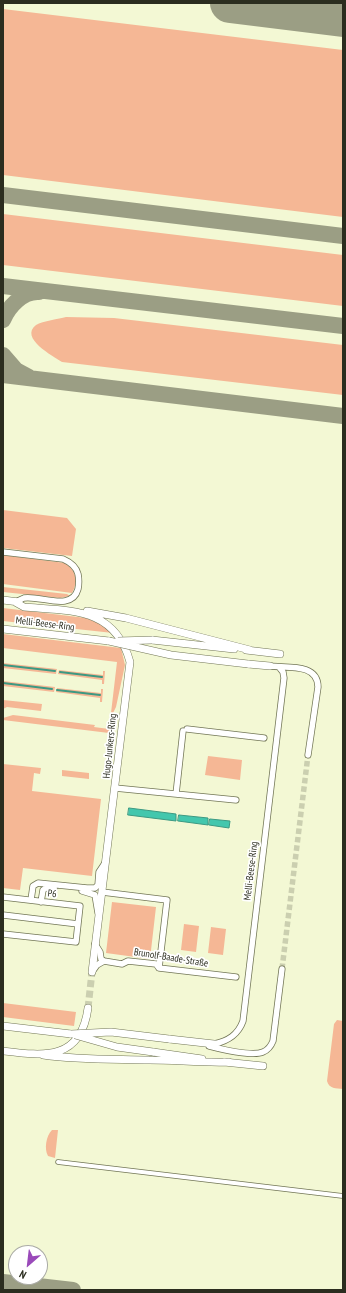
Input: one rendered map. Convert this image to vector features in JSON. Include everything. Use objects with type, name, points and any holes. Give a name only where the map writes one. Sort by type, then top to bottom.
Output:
[{"type":"street","name":"Hugo-Junkers-Ring","points":[[3,552],[63,559],[71,563],[77,571],[79,577],[77,593],[70,600],[62,601],[25,598],[15,602]]},
{"type":"street","name":"Hugo-Junkers-Ring","points":[[3,600],[65,607],[126,618],[250,650]]},
{"type":"street","name":"Hugo-Junkers-Ring","points":[[15,602],[24,607],[85,614],[96,617],[117,632],[125,647],[130,662],[92,972]]},
{"type":"street","name":"Melli-Beese-Ring","points":[[3,629],[109,642],[171,655],[306,669],[317,679],[318,687],[308,755]]},
{"type":"street","name":"Melli-Beese-Ring","points":[[109,642],[152,640],[280,654]]},
{"type":"street","name":"Melli-Beese-Ring","points":[[212,1045],[226,1041],[234,1036],[243,1021],[284,678],[283,672],[279,667]]},
{"type":"street","points":[[176,794],[185,730],[264,738]]},
{"type":"street","points":[[115,788],[236,800]]},
{"type":"street","points":[[31,900],[33,886],[38,883],[95,888],[98,885],[99,872],[106,862]]},
{"type":"street","points":[[41,902],[42,893],[46,888],[87,892],[95,895],[96,897],[99,916]]},
{"type":"street","points":[[102,892],[167,900],[159,968]]},
{"type":"street","name":"P6","points":[[3,897],[80,906],[76,942],[3,934]]},
{"type":"street","points":[[3,915],[78,924]]},
{"type":"street","points":[[92,972],[104,961],[101,959],[100,952],[95,944]]},
{"type":"street","name":"Brunolf-Baade-Straße","points":[[104,961],[122,964],[128,961],[156,964],[159,968],[236,976]]},
{"type":"street","name":"Melli-Beese-Ring","points":[[71,1034],[111,1032],[195,1042],[212,1045],[226,1050],[257,1054],[265,1052],[273,1041],[282,969]]},
{"type":"street","points":[[43,1055],[58,1052],[74,1042],[84,1027],[88,1008]]},
{"type":"street","name":"Melli-Beese-Ring","points":[[3,1026],[71,1034],[117,1047],[263,1066]]},
{"type":"street","points":[[3,1051],[66,1058],[205,1063],[229,1062]]},
{"type":"street","points":[[58,1162],[343,1196]]},
{"type":"shaded area","points":[[3,9],[343,50],[343,217],[3,175]]},
{"type":"shaded area","points":[[3,214],[343,255],[343,306],[3,265]]},
{"type":"shaded area","points":[[66,317],[114,318],[343,345],[343,395],[62,362],[45,351],[34,341],[32,330],[36,325]]},
{"type":"shaded area","points":[[3,510],[67,518],[76,529],[72,556],[3,548]]},
{"type":"shaded area","points":[[3,555],[65,563],[74,572],[76,580],[72,593],[3,584]]},
{"type":"shaded area","points":[[3,587],[67,594],[70,596],[60,598],[3,592]]},
{"type":"shaded area","points":[[3,608],[86,618],[103,625],[113,633],[3,621]]},
{"type":"shaded area","points":[[3,634],[121,648],[125,665],[116,707],[113,713],[111,713],[117,662],[3,648]]},
{"type":"shaded area","points":[[3,663],[57,669],[56,674],[3,668]]},
{"type":"shaded area","points":[[59,670],[103,675],[103,671],[105,671],[104,684],[102,684],[102,680],[58,674]]},
{"type":"shaded area","points":[[3,681],[55,687],[54,692],[3,686]]},
{"type":"shaded area","points":[[57,688],[101,693],[101,689],[103,689],[102,702],[100,702],[100,698],[56,692]]},
{"type":"shaded area","points":[[3,700],[42,704],[41,711],[7,707],[3,709]]},
{"type":"shaded area","points":[[13,715],[95,725],[94,727],[109,729],[109,733],[3,720],[3,718]]},
{"type":"shaded area","points":[[208,756],[242,760],[240,780],[205,775]]},
{"type":"shaded area","points":[[3,764],[41,768],[40,774],[34,773],[32,791],[101,799],[92,876],[23,868],[20,890],[3,888]]},
{"type":"shaded area","points":[[62,770],[89,773],[89,779],[62,776]]},
{"type":"shaded area","points":[[112,902],[156,907],[150,959],[106,953]]},
{"type":"shaded area","points":[[184,924],[199,926],[196,952],[181,950]]},
{"type":"shaded area","points":[[211,927],[226,929],[223,955],[208,953]]},
{"type":"shaded area","points":[[3,1003],[76,1012],[74,1026],[3,1017]]},
{"type":"shaded area","points":[[337,1020],[343,1021],[343,1089],[331,1087],[327,1081],[334,1024]]},
{"type":"shaded area","points":[[52,1130],[58,1130],[55,1158],[48,1156],[46,1150],[47,1139]]},
{"type":"water","points":[[129,808],[176,814],[176,821],[128,815]]},
{"type":"water","points":[[179,815],[208,818],[208,825],[178,821]]},
{"type":"water","points":[[210,819],[230,821],[229,828],[209,825]]},
{"type":"waterway","points":[[3,665],[55,671]]},
{"type":"waterway","points":[[60,672],[102,677]]},
{"type":"waterway","points":[[3,683],[52,689]]},
{"type":"waterway","points":[[57,690],[100,695]]},
{"type":"taxiway","points":[[3,195],[343,236]]},
{"type":"taxiway","points":[[3,286],[343,326]]},
{"type":"taxiway","points":[[3,320],[17,300],[27,294],[39,292]]},
{"type":"taxiway","points":[[3,355],[16,370],[29,377]]},
{"type":"taxiway","points":[[3,375],[343,416]]},
{"type":"taxiway","points":[[3,1282],[73,1290]]},
{"type":"runway","points":[[230,3],[343,17]]},
{"type":"tunnel","points":[[282,969],[308,755]]},
{"type":"tunnel","points":[[88,1008],[92,972]]}]
